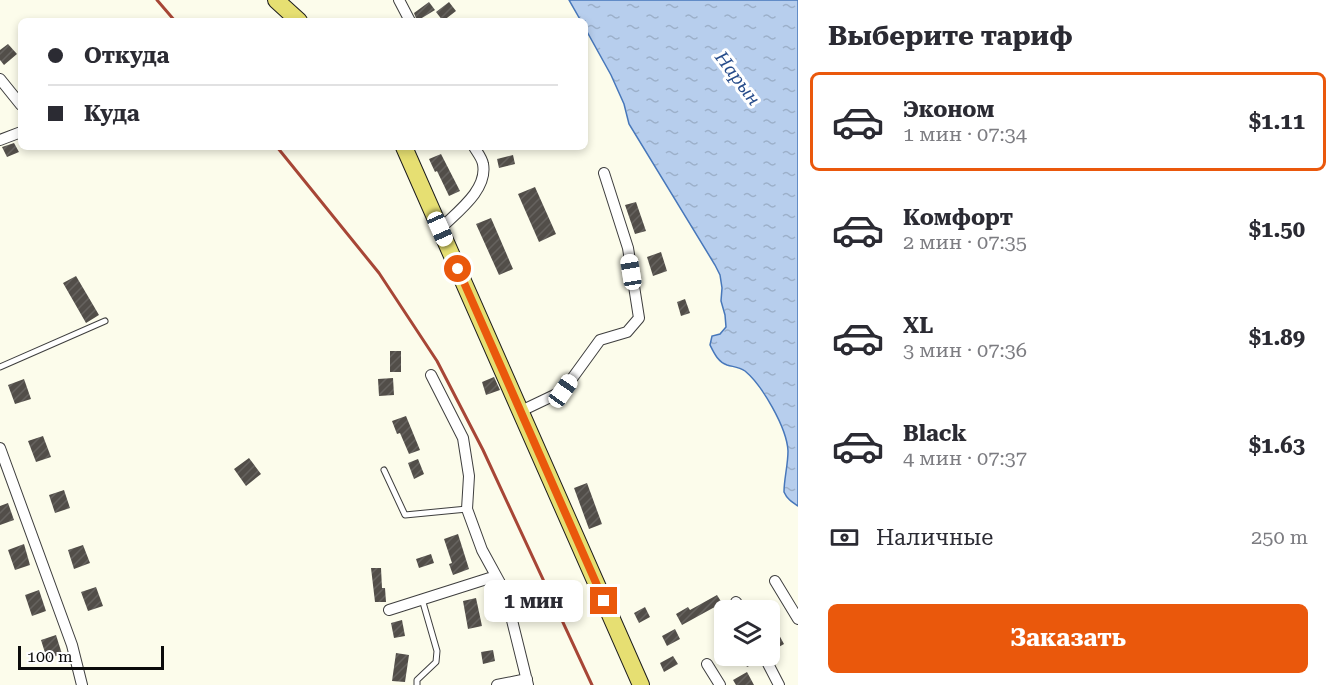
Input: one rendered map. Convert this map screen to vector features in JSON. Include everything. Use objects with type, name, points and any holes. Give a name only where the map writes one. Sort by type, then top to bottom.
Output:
[{"type":"main road","points":[[276,0],[296,18]]},
{"type":"main road","points":[[405,150],[641,685]]},
{"type":"street","points":[[399,0],[408,18]]},
{"type":"street","points":[[0,79],[18,101]]},
{"type":"street","points":[[0,140],[18,133]]},
{"type":"street","points":[[440,229],[474,195],[482,182],[483,164],[476,150]]},
{"type":"street","points":[[521,411],[563,391],[600,340],[627,332],[639,318],[628,248],[604,173]]},
{"type":"street","points":[[431,375],[463,438],[468,477],[467,509],[482,550],[505,592],[527,682],[497,685]]},
{"type":"street","points":[[0,448],[72,645],[82,685]]},
{"type":"street","points":[[389,610],[496,576]]},
{"type":"street","points":[[775,581],[798,619]]},
{"type":"street","points":[[707,664],[720,685]]},
{"type":"street","points":[[769,666],[779,685]]},
{"type":"lane","points":[[0,367],[105,321]]},
{"type":"lane","points":[[384,470],[405,515],[467,509]]},
{"type":"lane","points":[[417,685],[417,680],[436,662],[437,651],[422,599]]},
{"type":"water","name":"Нарын","points":[[569,0],[798,0],[798,506],[784,492],[787,442],[772,408],[752,378],[745,371],[721,362],[710,345],[712,336],[720,334],[726,327],[721,301],[720,275],[629,124],[624,104],[611,75],[588,33],[588,18],[579,18]]},
{"type":"building","points":[[429,2],[435,10],[422,18],[416,18],[414,13]]},
{"type":"building","points":[[449,2],[456,11],[447,18],[441,18],[436,12]]},
{"type":"building","points":[[8,44],[17,54],[4,65],[0,60],[0,50]]},
{"type":"building","points":[[14,143],[19,152],[7,157],[2,147]]},
{"type":"building","points":[[441,154],[460,191],[449,196],[429,159]]},
{"type":"building","points":[[513,155],[515,164],[499,168],[497,159]]},
{"type":"building","points":[[535,187],[556,234],[539,242],[518,194]]},
{"type":"building","points":[[636,202],[646,231],[635,234],[625,205]]},
{"type":"building","points":[[491,218],[513,269],[499,275],[476,224]]},
{"type":"building","points":[[661,252],[667,271],[653,276],[647,257]]},
{"type":"building","points":[[76,276],[99,315],[86,323],[63,283]]},
{"type":"building","points":[[685,299],[690,313],[681,316],[677,302]]},
{"type":"building","points":[[390,351],[401,351],[401,372],[390,372]]},
{"type":"building","points":[[494,377],[500,390],[486,395],[482,382]]},
{"type":"building","points":[[393,378],[394,395],[379,396],[378,379]]},
{"type":"building","points":[[24,379],[31,399],[15,404],[8,385]]},
{"type":"building","points":[[406,416],[420,450],[409,454],[392,421]]},
{"type":"building","points":[[43,436],[51,457],[36,462],[28,441]]},
{"type":"building","points":[[249,458],[261,474],[246,486],[234,469]]},
{"type":"building","points":[[418,459],[424,474],[414,479],[408,463]]},
{"type":"building","points":[[587,483],[602,524],[589,529],[574,488]]},
{"type":"building","points":[[64,490],[70,508],[55,513],[49,495]]},
{"type":"building","points":[[8,503],[14,520],[0,525],[0,506]]},
{"type":"building","points":[[458,534],[469,569],[453,575],[449,564],[452,563],[444,539]]},
{"type":"building","points":[[24,544],[30,565],[15,570],[8,550]]},
{"type":"building","points":[[83,545],[90,563],[74,569],[68,550]]},
{"type":"building","points":[[431,554],[434,563],[419,568],[416,559]]},
{"type":"building","points":[[371,568],[381,568],[382,588],[385,588],[386,602],[375,602]]},
{"type":"building","points":[[96,587],[103,606],[88,611],[81,592]]},
{"type":"building","points":[[39,590],[46,611],[32,616],[25,595]]},
{"type":"building","points":[[717,595],[720,600],[714,600],[714,607],[682,625],[676,614],[688,607],[690,610]]},
{"type":"building","points":[[476,598],[482,626],[468,629],[463,601]]},
{"type":"building","points":[[645,607],[650,617],[639,623],[634,613]]},
{"type":"building","points":[[402,620],[405,636],[394,638],[391,623]]},
{"type":"building","points":[[675,629],[680,639],[667,646],[662,636]]},
{"type":"building","points":[[56,635],[62,654],[47,659],[41,640]]},
{"type":"building","points":[[493,650],[495,661],[483,664],[481,652]]},
{"type":"building","points":[[396,653],[409,655],[405,682],[392,681]]},
{"type":"building","points":[[673,656],[678,664],[664,672],[660,663]]},
{"type":"building","points":[[747,672],[754,685],[736,685],[733,680]]},
{"type":"railway","points":[[157,0],[172,18]]},
{"type":"railway","points":[[279,150],[379,273],[437,361],[483,450],[592,685]]},
{"type":"route","points":[[458,269],[604,601]]}]
